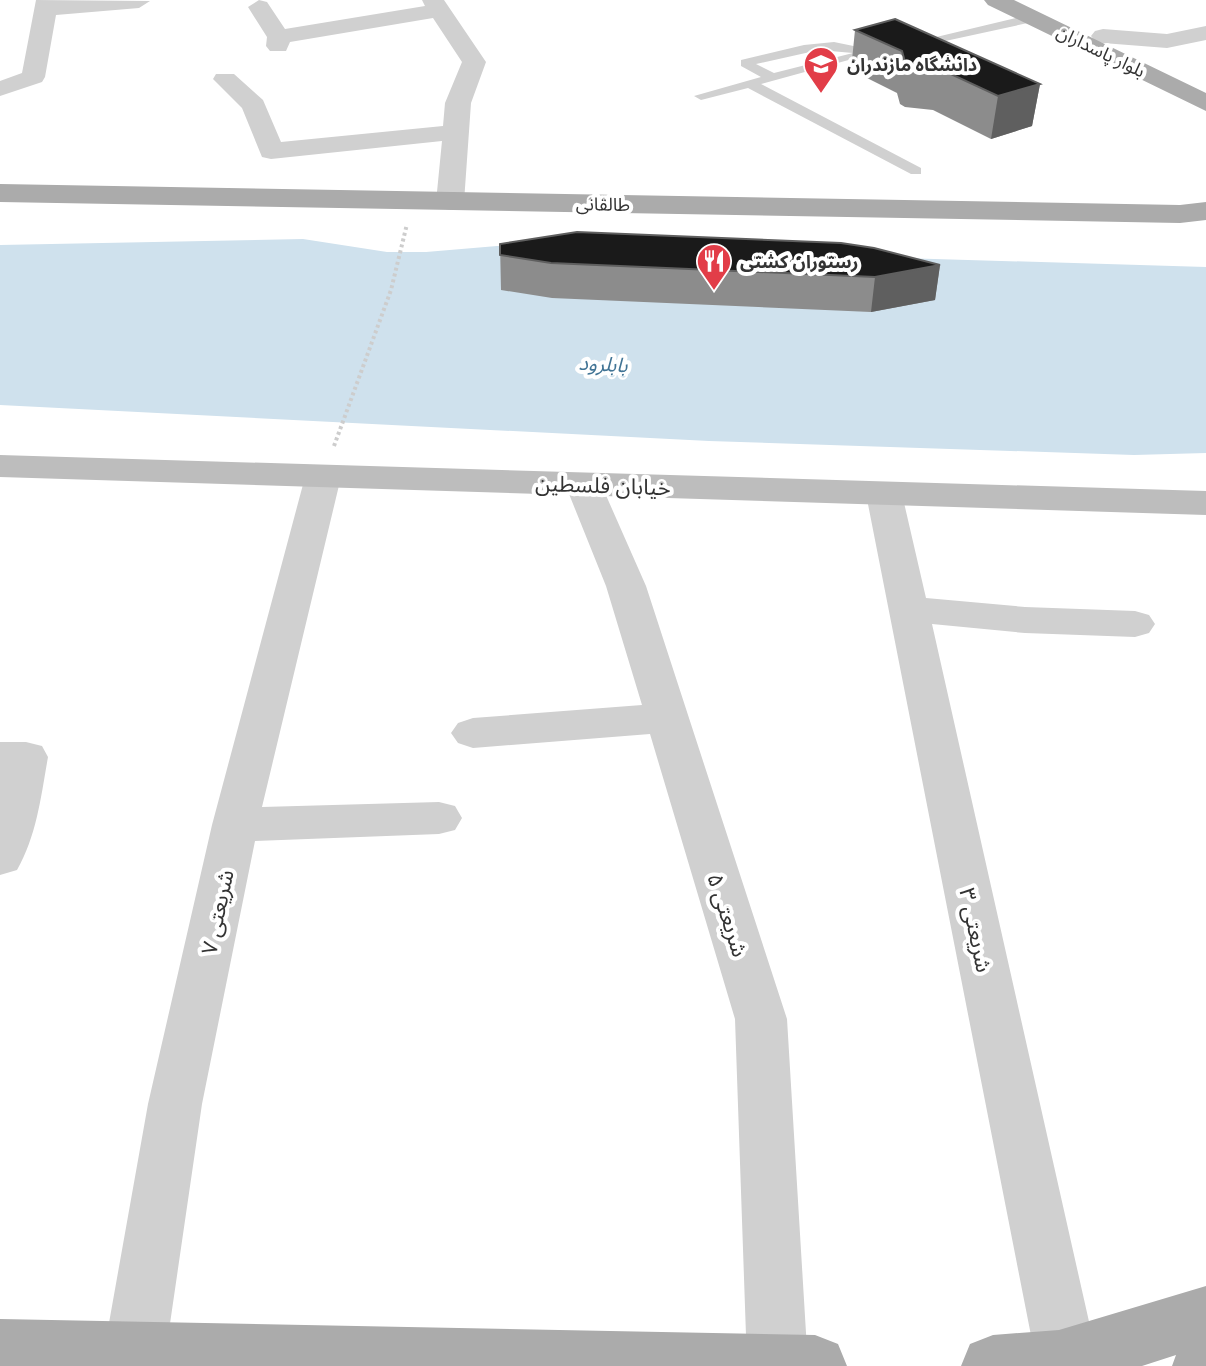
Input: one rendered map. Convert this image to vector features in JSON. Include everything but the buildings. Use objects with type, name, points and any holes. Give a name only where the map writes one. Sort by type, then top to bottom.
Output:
[{"type":"main road","name":"بلوار پاسداران","points":[[996,0],[1103,36],[1206,86]]},
{"type":"main road","name":"بلوار پاسداران","points":[[1030,9],[1206,103]]},
{"type":"main road","name":"طالقانی","points":[[0,193],[1180,214],[1206,211]]},
{"type":"main road","name":"طالقانی","points":[[0,207],[881,227],[1206,230]]},
{"type":"main road","name":"خیابان فلسطین","points":[[0,466],[330,459],[583,484],[1206,503]]},
{"type":"main road","points":[[993,1366],[1067,1362],[1206,1316]]},
{"type":"main road","points":[[0,1350],[134,1359],[796,1365]]},
{"type":"street","points":[[0,89],[33,77],[46,5],[139,1]]},
{"type":"street","points":[[259,7],[278,42],[436,5],[474,62],[458,103],[450,202]]},
{"type":"street","points":[[1103,36],[1167,41],[1206,33]]},
{"type":"street","points":[[1166,66],[1163,53],[1167,41]]},
{"type":"street","points":[[225,79],[254,105],[271,151],[457,132]]},
{"type":"street","name":"شریعتی ۷","points":[[134,1359],[175,1104],[235,825],[330,459]]},
{"type":"street","name":"شریعتی ۵","points":[[583,484],[626,586],[761,1019],[796,1365]]},
{"type":"street","name":"شریعتی ۳","points":[[884,494],[1067,1362]]},
{"type":"street","points":[[907,609],[1025,620],[1135,624]]},
{"type":"street","points":[[473,733],[666,718]]},
{"type":"street","points":[[0,757],[26,757],[14,822],[0,858]]},
{"type":"street","points":[[235,825],[439,818]]},
{"type":"lane","points":[[701,96],[865,52],[898,47],[1030,9]]},
{"type":"lane","points":[[770,76],[745,63],[828,45],[844,45],[865,52]]},
{"type":"lane","points":[[749,83],[916,171]]},
{"type":"path","points":[[330,459],[391,290],[404,236]]},
{"type":"water","name":"بابلرود","points":[[303,239],[387,252],[497,246],[1206,267],[1206,453],[1134,455],[709,441],[0,405],[0,245]]},
{"type":"place","name":"دانشگاه مازندران","points":[[821,95]]},
{"type":"place","name":"رستوران کشتی","points":[[714,292]]}]
